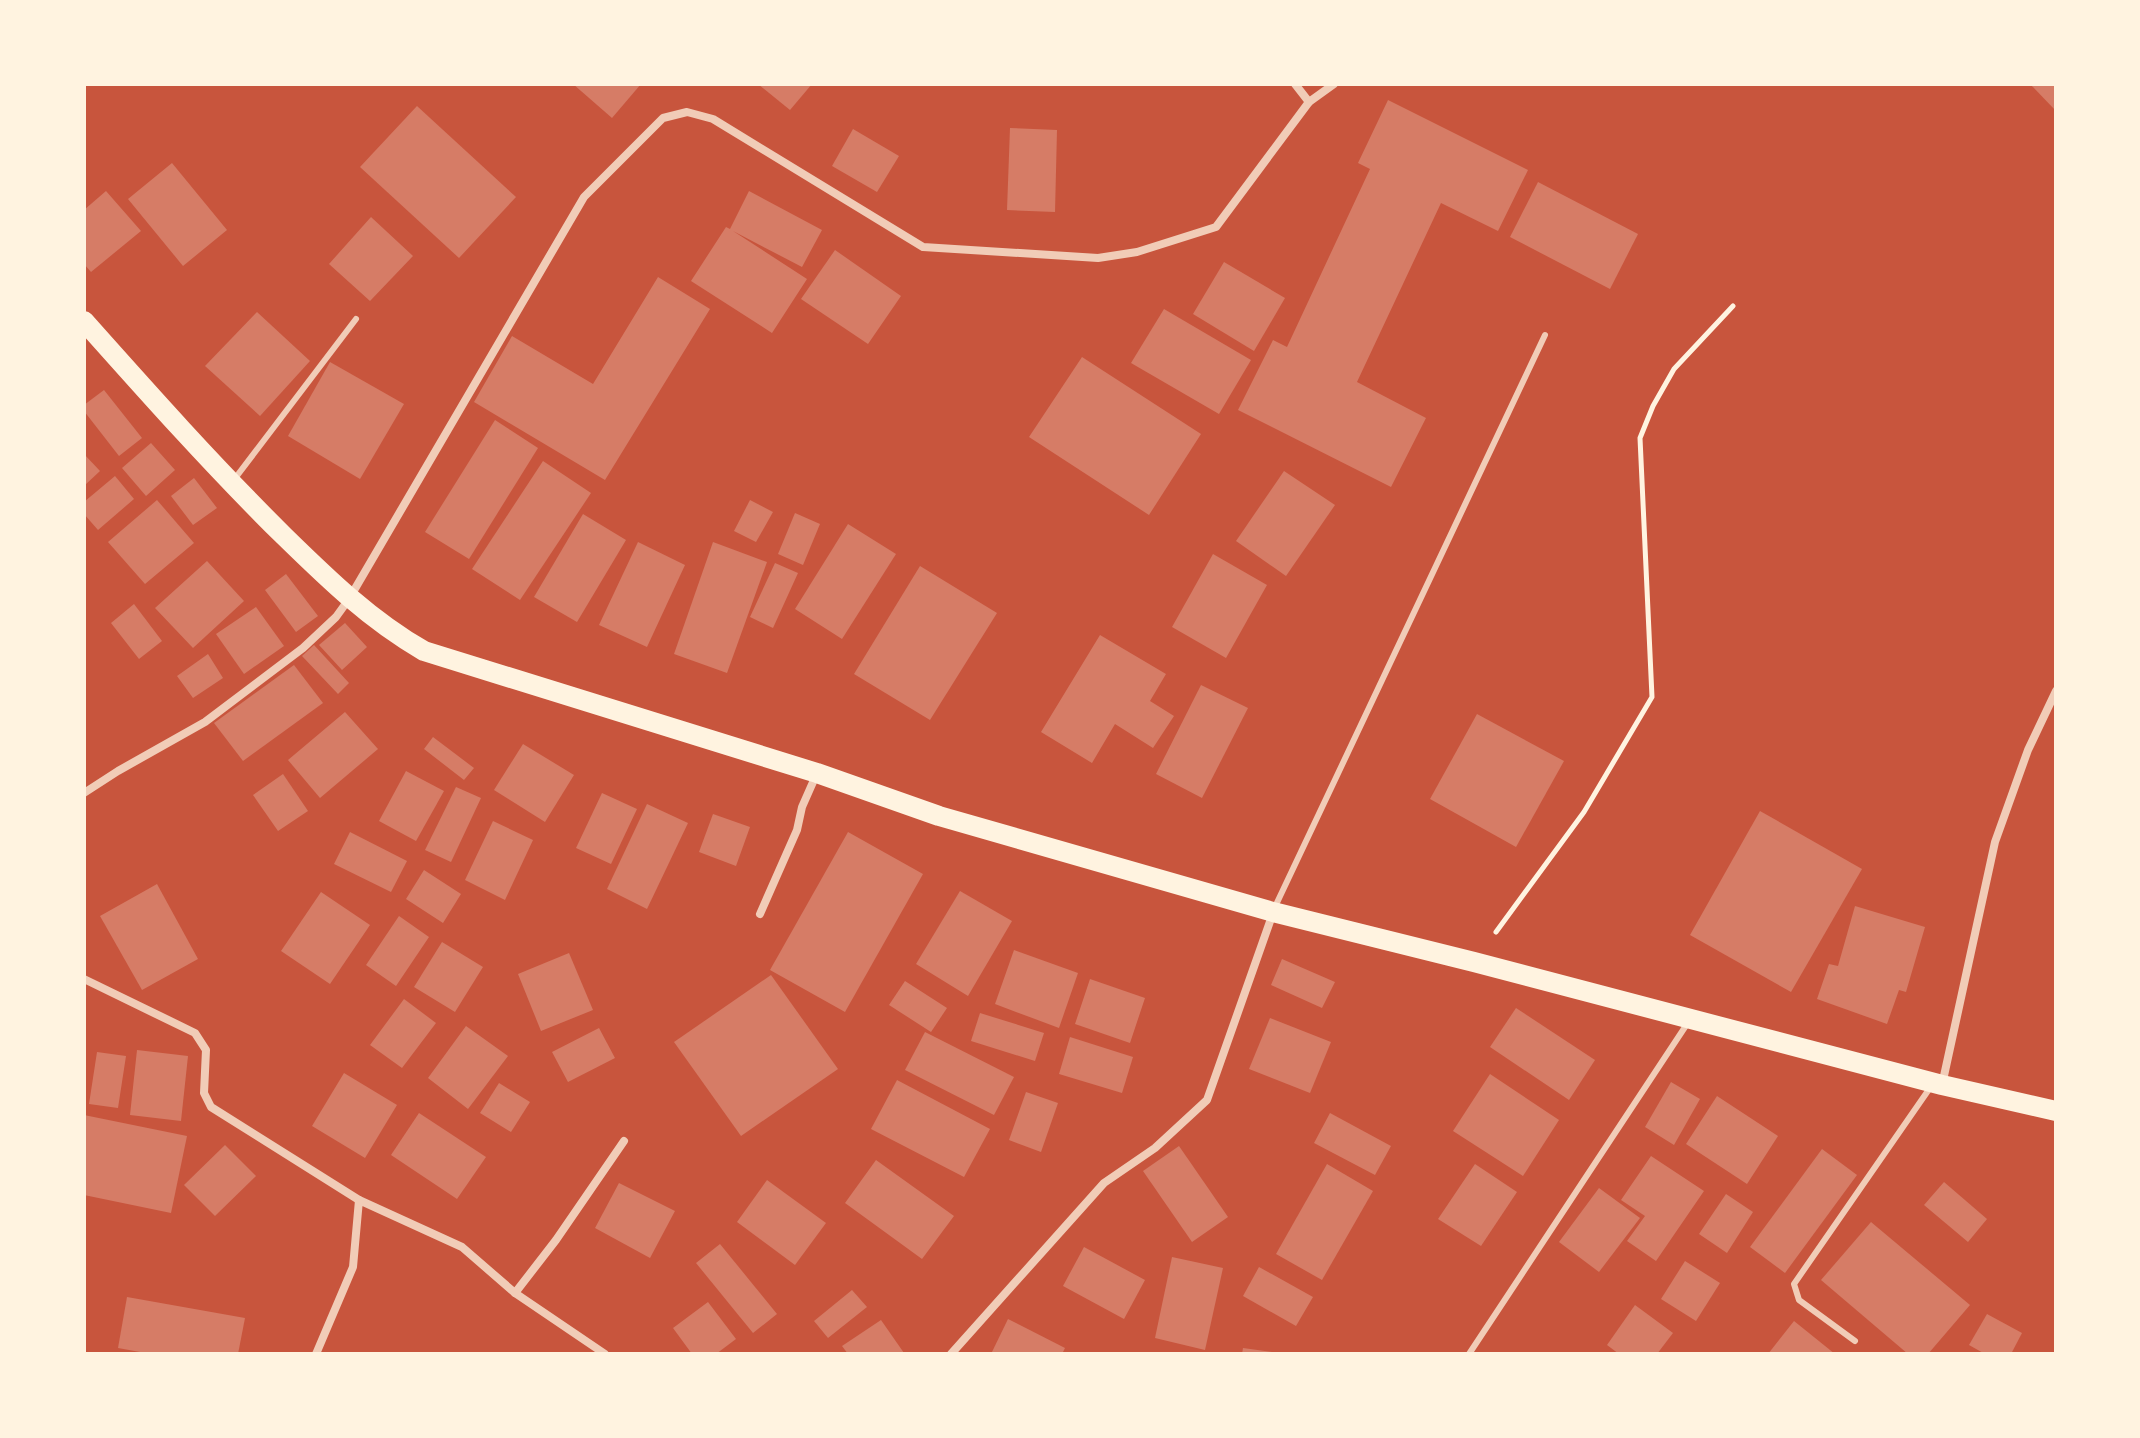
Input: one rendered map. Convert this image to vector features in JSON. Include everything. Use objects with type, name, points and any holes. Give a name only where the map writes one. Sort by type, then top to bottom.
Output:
[{"type":"main road","points":[[84,321],[231,484],[349,599],[424,651],[817,773],[939,816],[1273,912],[1474,962],[1689,1021],[2056,1111]]},
{"type":"street","points":[[1295,84],[1309,102]]},
{"type":"street","points":[[84,793],[205,722],[303,648],[336,617],[584,197],[663,118],[687,112],[713,119],[923,247],[1098,258],[1137,252],[1216,227],[1309,102],[1334,84]]},
{"type":"street","points":[[1938,1084],[1995,842],[2028,750],[2056,691]]},
{"type":"street","points":[[760,914],[797,830],[802,807],[817,773]]},
{"type":"street","points":[[951,1354],[1104,1183],[1155,1148],[1207,1100],[1273,912]]},
{"type":"street","points":[[84,979],[195,1033],[206,1050],[204,1093],[211,1107],[359,1200],[462,1247],[515,1293],[605,1354]]},
{"type":"street","points":[[515,1293],[556,1240],[624,1141]]},
{"type":"street","points":[[316,1354],[353,1267],[359,1200]]},
{"type":"lane","points":[[231,484],[356,319]]},
{"type":"lane","points":[[1273,912],[1545,335]]},
{"type":"lane","points":[[1469,1354],[1689,1021]]},
{"type":"lane","points":[[1855,1341],[1799,1300],[1794,1284],[1938,1084]]},
{"type":"path","points":[[1474,962],[1584,812],[1652,697],[1640,438],[1653,406],[1674,369],[1733,306]]},
{"type":"building","points":[[573,84],[641,84],[612,118]]},
{"type":"building","points":[[758,84],[812,84],[790,110]]},
{"type":"building","points":[[2030,84],[2056,84],[2056,111]]},
{"type":"building","points":[[1388,100],[1528,170],[1498,231],[1441,203],[1357,382],[1426,418],[1391,487],[1238,410],[1273,340],[1287,347],[1370,169],[1358,163]]},
{"type":"building","points":[[417,106],[516,197],[459,258],[360,167]]},
{"type":"building","points":[[1010,128],[1057,130],[1055,212],[1007,210]]},
{"type":"building","points":[[853,129],[899,156],[877,192],[832,166]]},
{"type":"building","points":[[172,163],[227,230],[183,266],[128,199]]},
{"type":"building","points":[[1538,182],[1638,234],[1610,289],[1510,237]]},
{"type":"building","points":[[106,191],[141,231],[91,272],[84,264],[84,210]]},
{"type":"building","points":[[749,191],[822,230],[802,267],[733,231],[807,279],[772,333],[691,281],[726,227],[730,229]]},
{"type":"building","points":[[371,217],[413,256],[370,301],[329,264]]},
{"type":"building","points":[[835,250],[901,296],[868,344],[801,299]]},
{"type":"building","points":[[1224,262],[1285,298],[1254,351],[1193,314]]},
{"type":"building","points":[[658,277],[710,309],[605,480],[474,402],[512,336],[593,384]]},
{"type":"building","points":[[1164,309],[1251,360],[1219,414],[1131,363]]},
{"type":"building","points":[[257,312],[310,361],[260,416],[205,366]]},
{"type":"building","points":[[1082,357],[1201,434],[1149,515],[1029,437]]},
{"type":"building","points":[[330,362],[404,404],[360,479],[288,436]]},
{"type":"building","points":[[104,390],[142,438],[119,456],[84,411],[84,405]]},
{"type":"building","points":[[495,420],[538,448],[469,559],[425,532]]},
{"type":"building","points":[[151,443],[175,470],[146,496],[122,468]]},
{"type":"building","points":[[84,454],[100,471],[84,486]]},
{"type":"building","points":[[543,461],[591,493],[520,600],[472,569]]},
{"type":"building","points":[[1284,471],[1335,505],[1286,576],[1236,541]]},
{"type":"building","points":[[115,476],[134,499],[98,530],[84,514],[84,502]]},
{"type":"building","points":[[194,478],[217,508],[193,525],[171,496]]},
{"type":"building","points":[[157,500],[194,543],[145,584],[108,542]]},
{"type":"building","points":[[750,500],[773,512],[756,542],[734,531]]},
{"type":"building","points":[[795,513],[820,524],[803,565],[778,554]]},
{"type":"building","points":[[583,514],[626,540],[577,622],[534,597]]},
{"type":"building","points":[[848,524],[896,554],[842,639],[795,609]]},
{"type":"building","points":[[638,542],[685,565],[647,647],[599,625]]},
{"type":"building","points":[[713,542],[767,562],[727,673],[674,654]]},
{"type":"building","points":[[1213,554],[1267,585],[1226,658],[1172,627]]},
{"type":"building","points":[[207,561],[244,601],[193,648],[155,608]]},
{"type":"building","points":[[775,563],[798,573],[773,628],[750,617]]},
{"type":"building","points":[[920,566],[997,613],[930,720],[854,674]]},
{"type":"building","points":[[286,574],[318,616],[296,632],[265,590]]},
{"type":"building","points":[[134,604],[162,641],[139,659],[111,623]]},
{"type":"building","points":[[256,607],[284,646],[244,674],[216,634]]},
{"type":"building","points":[[345,623],[367,647],[342,670],[319,645]]},
{"type":"building","points":[[1100,635],[1166,674],[1150,701],[1174,716],[1153,748],[1115,724],[1092,763],[1041,732]]},
{"type":"building","points":[[314,645],[349,683],[338,694],[302,656]]},
{"type":"building","points":[[208,654],[223,678],[193,698],[177,676]]},
{"type":"building","points":[[294,665],[323,703],[243,761],[214,723]]},
{"type":"building","points":[[1201,685],[1248,708],[1202,798],[1156,774]]},
{"type":"building","points":[[345,712],[378,749],[320,798],[288,760]]},
{"type":"building","points":[[1477,714],[1564,761],[1516,847],[1430,799]]},
{"type":"building","points":[[433,737],[474,768],[464,780],[424,749]]},
{"type":"building","points":[[523,744],[574,775],[545,822],[494,790]]},
{"type":"building","points":[[406,771],[444,791],[416,841],[379,821]]},
{"type":"building","points":[[283,774],[308,811],[278,831],[253,795]]},
{"type":"building","points":[[456,787],[481,798],[451,862],[425,850]]},
{"type":"building","points":[[602,793],[637,809],[611,864],[576,848]]},
{"type":"building","points":[[647,804],[688,823],[647,909],[607,889]]},
{"type":"building","points":[[1760,811],[1862,869],[1791,992],[1690,935]]},
{"type":"building","points":[[713,814],[750,827],[736,866],[699,852]]},
{"type":"building","points":[[493,821],[533,840],[505,900],[465,880]]},
{"type":"building","points":[[350,832],[407,861],[391,892],[334,864]]},
{"type":"building","points":[[848,832],[923,874],[845,1012],[770,970]]},
{"type":"building","points":[[424,870],[461,894],[443,923],[406,899]]},
{"type":"building","points":[[157,884],[198,959],[142,990],[100,916]]},
{"type":"building","points":[[960,891],[1012,921],[968,996],[916,964]]},
{"type":"building","points":[[321,892],[370,925],[330,984],[281,951]]},
{"type":"building","points":[[1855,906],[1925,927],[1906,992],[1899,990],[1887,1024],[1817,999],[1829,964],[1838,966]]},
{"type":"building","points":[[399,916],[429,937],[396,986],[366,965]]},
{"type":"building","points":[[442,942],[483,967],[455,1012],[414,987]]},
{"type":"building","points":[[1014,950],[1078,973],[1059,1028],[995,1004]]},
{"type":"building","points":[[569,953],[593,1010],[541,1031],[518,974]]},
{"type":"building","points":[[1282,959],[1335,982],[1322,1008],[1271,985]]},
{"type":"building","points":[[771,975],[838,1069],[741,1136],[674,1042]]},
{"type":"building","points":[[1090,979],[1145,998],[1130,1043],[1075,1024]]},
{"type":"building","points":[[905,981],[947,1008],[931,1032],[889,1005]]},
{"type":"building","points":[[404,999],[436,1023],[402,1068],[370,1045]]},
{"type":"building","points":[[1516,1008],[1595,1060],[1569,1100],[1490,1047]]},
{"type":"building","points":[[980,1013],[1044,1033],[1035,1061],[971,1041]]},
{"type":"building","points":[[1270,1018],[1331,1042],[1310,1093],[1249,1069]]},
{"type":"building","points":[[466,1026],[508,1056],[468,1109],[428,1078]]},
{"type":"building","points":[[599,1028],[615,1058],[568,1082],[552,1052]]},
{"type":"building","points":[[925,1032],[1014,1077],[994,1115],[905,1070]]},
{"type":"building","points":[[1070,1037],[1133,1057],[1122,1093],[1059,1074]]},
{"type":"building","points":[[137,1050],[188,1056],[181,1121],[130,1115]]},
{"type":"building","points":[[97,1052],[126,1056],[118,1108],[89,1104]]},
{"type":"building","points":[[344,1073],[397,1105],[365,1158],[312,1126]]},
{"type":"building","points":[[1490,1074],[1559,1120],[1523,1176],[1453,1131]]},
{"type":"building","points":[[897,1080],[990,1129],[964,1177],[871,1129]]},
{"type":"building","points":[[1671,1082],[1700,1099],[1674,1145],[1645,1127]]},
{"type":"building","points":[[499,1083],[530,1102],[511,1132],[480,1113]]},
{"type":"building","points":[[1026,1092],[1058,1103],[1041,1152],[1009,1140]]},
{"type":"building","points":[[1717,1096],[1778,1136],[1747,1184],[1686,1144]]},
{"type":"building","points":[[419,1113],[486,1157],[457,1199],[391,1155]]},
{"type":"building","points":[[1330,1113],[1391,1146],[1375,1175],[1314,1143]]},
{"type":"building","points":[[84,1115],[187,1136],[171,1213],[84,1195]]},
{"type":"building","points":[[225,1145],[256,1176],[215,1216],[184,1185]]},
{"type":"building","points":[[1179,1146],[1228,1217],[1192,1242],[1143,1171]]},
{"type":"building","points":[[1822,1149],[1857,1175],[1785,1273],[1750,1247]]},
{"type":"building","points":[[1651,1156],[1704,1191],[1656,1261],[1627,1241],[1645,1216],[1621,1200]]},
{"type":"building","points":[[876,1160],[954,1216],[922,1259],[845,1203]]},
{"type":"building","points":[[1327,1164],[1373,1191],[1322,1280],[1276,1254]]},
{"type":"building","points":[[1475,1164],[1517,1192],[1481,1246],[1438,1219]]},
{"type":"building","points":[[767,1180],[826,1223],[795,1265],[737,1222]]},
{"type":"building","points":[[1944,1182],[1987,1219],[1968,1242],[1924,1205]]},
{"type":"building","points":[[619,1183],[675,1211],[650,1258],[595,1228]]},
{"type":"building","points":[[1599,1188],[1640,1218],[1599,1272],[1559,1242]]},
{"type":"building","points":[[1726,1194],[1753,1212],[1727,1253],[1699,1234]]},
{"type":"building","points":[[1871,1222],[1970,1305],[1928,1354],[1908,1354],[1821,1280]]},
{"type":"building","points":[[720,1244],[777,1314],[753,1333],[696,1263]]},
{"type":"building","points":[[1084,1247],[1145,1280],[1124,1319],[1063,1286]]},
{"type":"building","points":[[1172,1257],[1223,1268],[1205,1350],[1155,1338]]},
{"type":"building","points":[[1685,1261],[1720,1283],[1696,1321],[1661,1299]]},
{"type":"building","points":[[1259,1267],[1313,1297],[1296,1326],[1243,1296]]},
{"type":"building","points":[[852,1290],[867,1307],[828,1338],[814,1321]]},
{"type":"building","points":[[127,1297],[245,1318],[238,1354],[151,1354],[118,1348]]},
{"type":"building","points":[[708,1302],[736,1339],[716,1354],[692,1354],[673,1328]]},
{"type":"building","points":[[1635,1305],[1673,1333],[1657,1354],[1619,1354],[1607,1345]]},
{"type":"building","points":[[1987,1314],[2022,1333],[2011,1354],[1985,1354],[1969,1345]]},
{"type":"building","points":[[1008,1319],[1065,1348],[1062,1354],[991,1354]]},
{"type":"building","points":[[881,1320],[904,1353],[848,1354],[842,1346]]},
{"type":"building","points":[[1794,1321],[1835,1354],[1768,1354]]},
{"type":"building","points":[[1243,1348],[1272,1352],[1272,1354],[1242,1354]]}]
